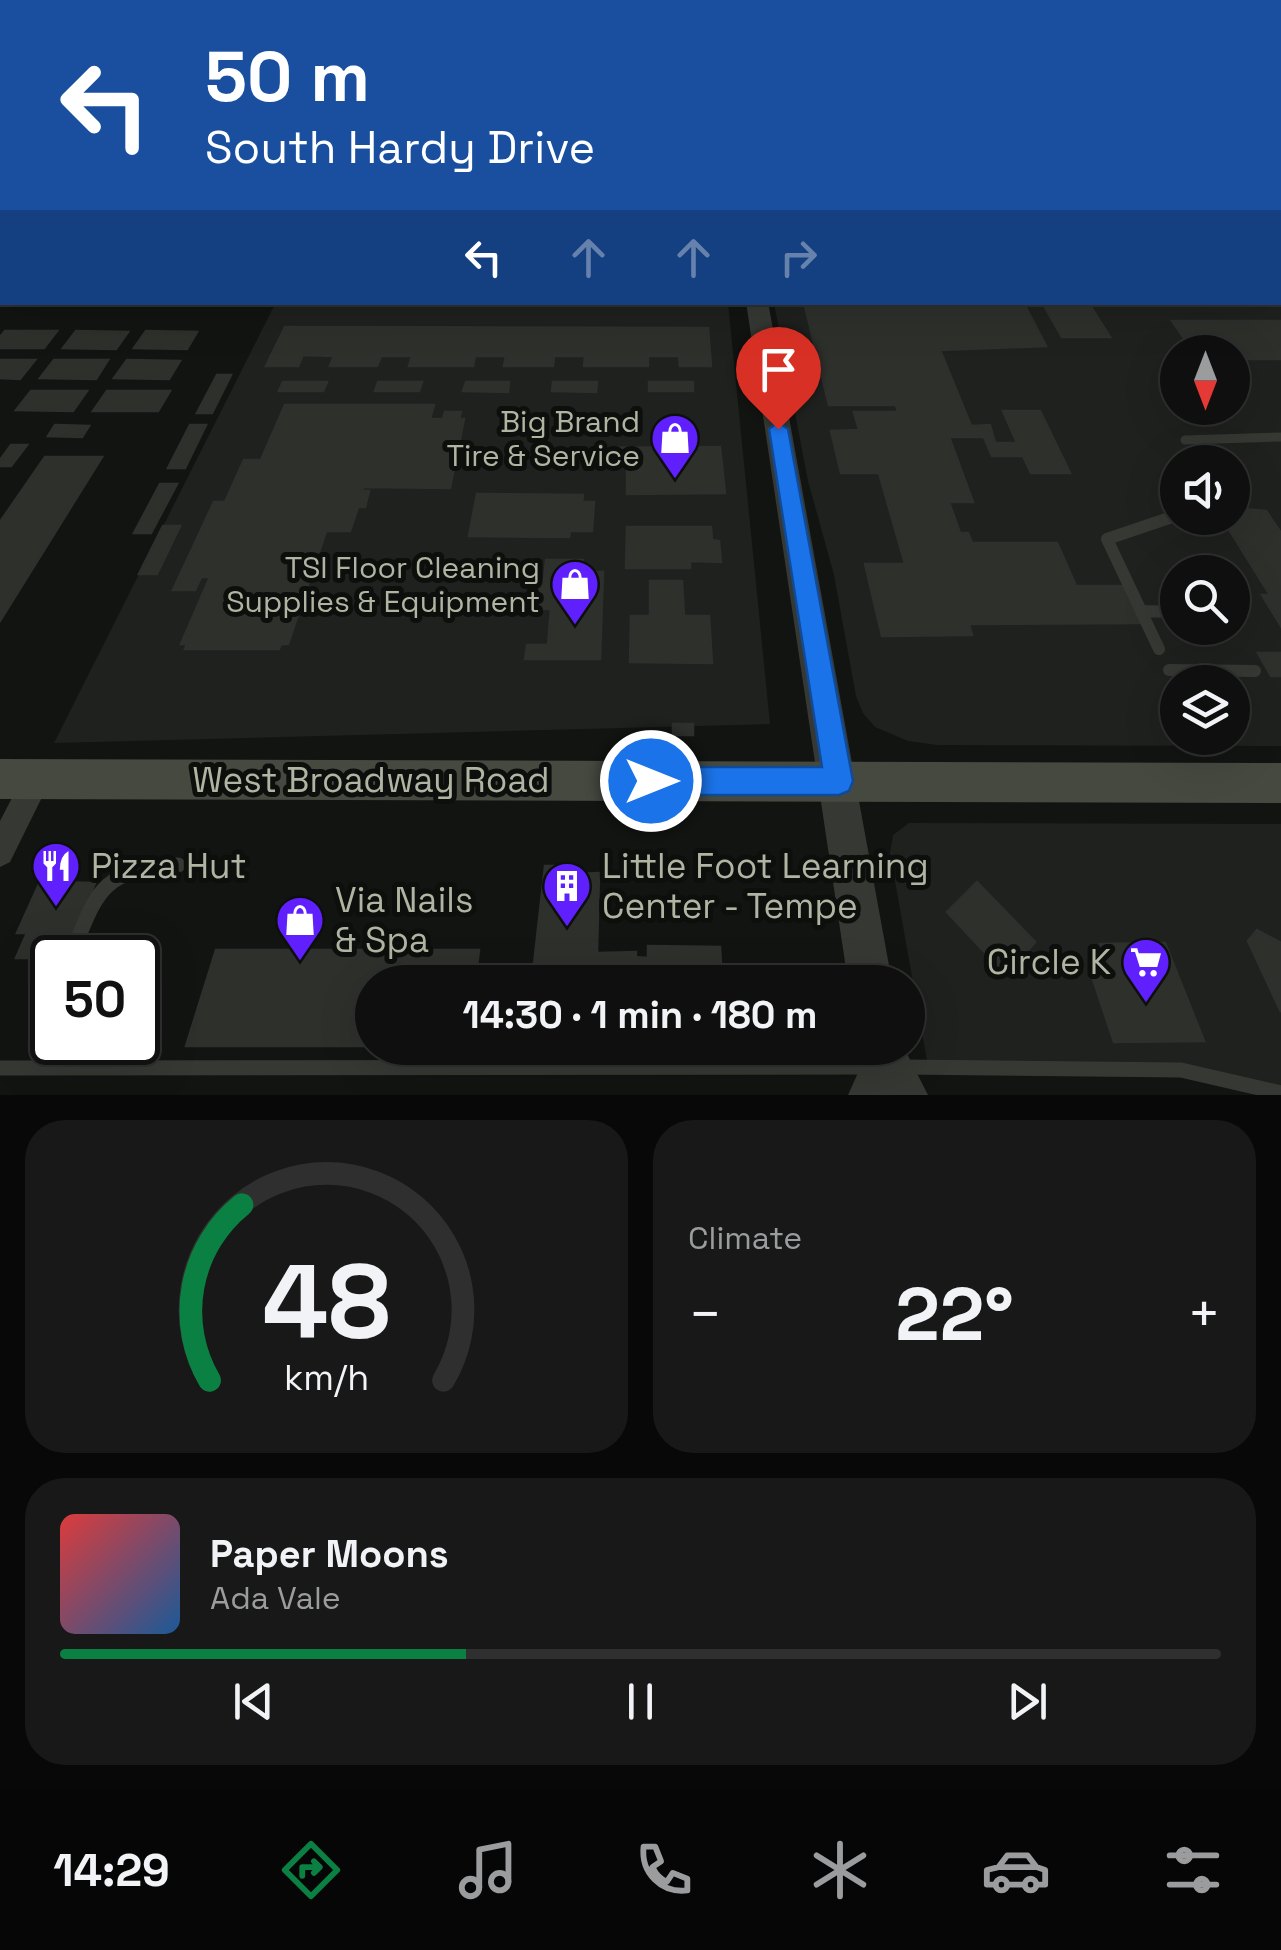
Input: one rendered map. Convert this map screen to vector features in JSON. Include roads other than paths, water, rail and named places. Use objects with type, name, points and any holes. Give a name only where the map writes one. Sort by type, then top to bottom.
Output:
[{"type":"main road","name":"West Broadway Road","points":[[18,779],[1281,783]]},
{"type":"street","points":[[757,305],[867,965]]},
{"type":"street","points":[[0,852],[18,779]]},
{"type":"lane","points":[[1184,440],[1281,437]]},
{"type":"lane","points":[[1158,649],[1106,539],[1160,521]]},
{"type":"lane","points":[[1141,611],[1160,612]]},
{"type":"lane","points":[[1250,671],[1255,671]]},
{"type":"lane","points":[[80,935],[99,892],[114,875],[145,866],[178,865]]},
{"type":"lane","points":[[0,1068],[885,1076],[1181,1070],[1281,1093]]},
{"type":"place","name":"Big Brand Tire & Service","points":[[675,480]]},
{"type":"place","name":"TSI Floor Cleaning Supplies & Equipment","points":[[575,626]]},
{"type":"place","name":"Pizza Hut","points":[[56,908]]},
{"type":"place","name":"Little Foot Learning Center - Tempe","points":[[567,928]]},
{"type":"place","name":"Via Nails & Spa","points":[[300,962]]},
{"type":"place","name":"Circle K","points":[[1146,1004]]}]
